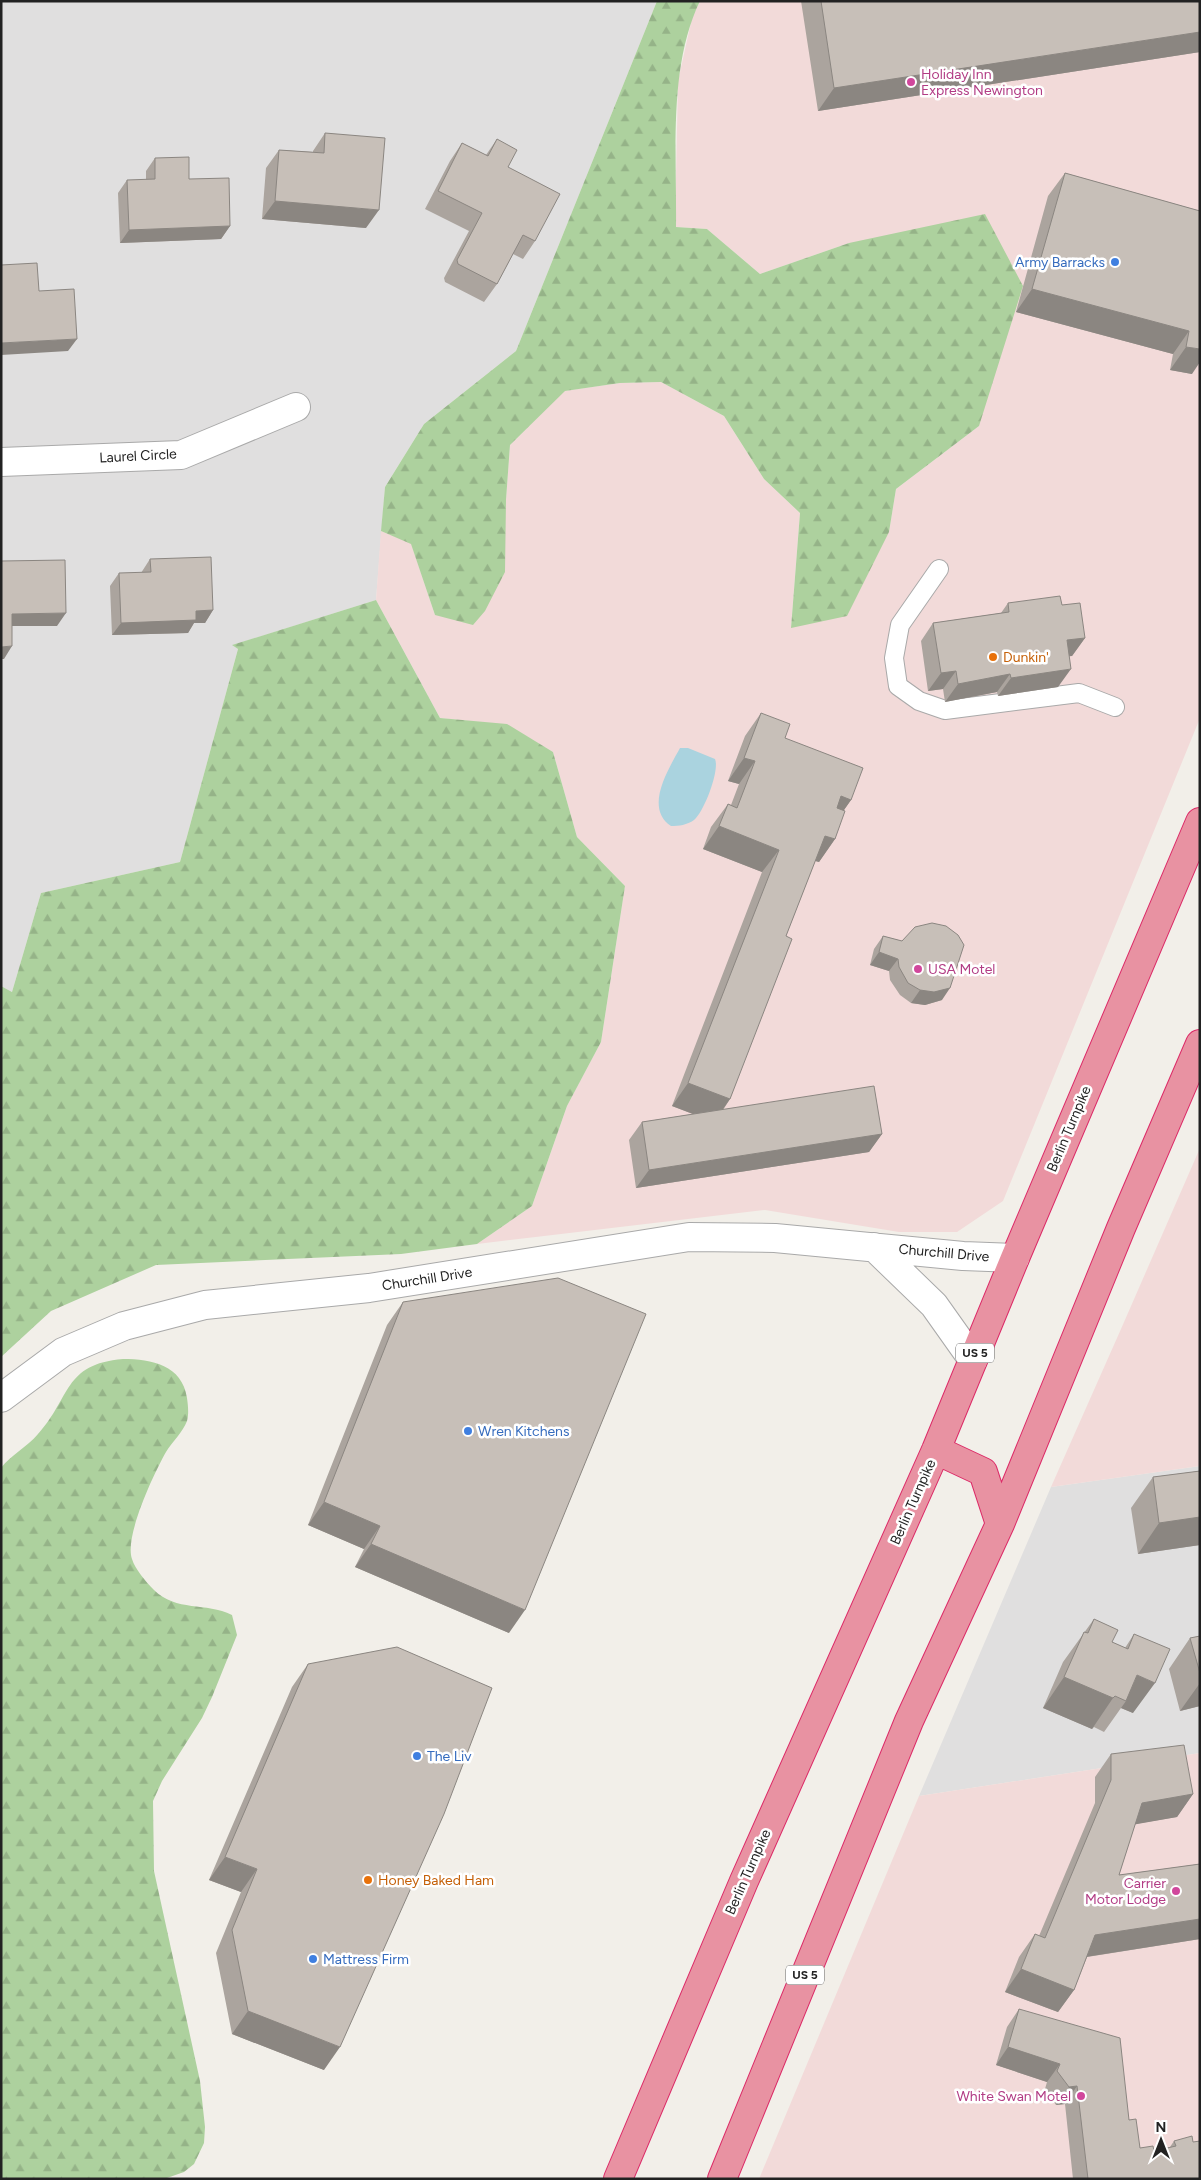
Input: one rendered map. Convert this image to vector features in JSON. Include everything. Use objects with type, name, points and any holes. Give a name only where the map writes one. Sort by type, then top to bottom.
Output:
[{"type":"highway","name":"Berlin Turnpike","points":[[618,2179],[744,1881],[936,1450],[1015,1258],[1200,822]]},
{"type":"highway","name":"US 5","points":[[722,2179],[910,1721],[1000,1524],[1120,1228],[1200,1044]]},
{"type":"highway","points":[[936,1450],[983,1472],[1000,1524]]},
{"type":"street","name":"Laurel Circle","points":[[1,462],[181,455],[296,407]]},
{"type":"street","name":"Churchill Drive","points":[[1,1398],[63,1352],[124,1326],[206,1304],[369,1288],[688,1237],[775,1238],[963,1256],[1015,1258]]},
{"type":"street","name":"Churchill Drive","points":[[874,1247],[934,1305],[973,1360]]},
{"type":"lane","points":[[939,569],[900,625],[894,658],[898,686],[919,701],[944,710],[1079,693],[1115,707]]},
{"type":"shaded area","points":[[1,1],[657,1],[516,351],[424,424],[385,487],[376,600],[233,645],[238,649],[180,862],[41,893],[12,992],[1,986]]},
{"type":"shaded area","points":[[700,1],[1200,1],[1200,718],[1003,1201],[957,1232],[899,1232],[765,1210],[477,1244],[532,1206],[567,1106],[601,1042],[625,886],[577,837],[553,752],[507,725],[440,718],[376,600],[381,531],[411,543],[435,615],[506,500],[510,445],[564,391],[620,383],[661,382],[724,416],[764,479],[800,513],[791,627],[889,532],[896,489],[979,426],[849,243],[760,274],[707,229],[675,227],[678,81],[692,18]]},
{"type":"shaded area","points":[[1200,1148],[1200,1466],[1051,1487],[1121,1329]]},
{"type":"shaded area","points":[[1200,1466],[1200,1753],[919,1796],[1051,1487]]},
{"type":"shaded area","points":[[1200,1753],[1200,2179],[759,2179],[919,1796]]},
{"type":"green space","points":[[657,1],[700,1],[690,27],[683,54],[679,83],[676,112],[676,227],[707,229],[760,274],[849,243],[985,214],[1023,286],[979,426],[896,489],[889,532],[847,616],[791,628],[800,513],[764,479],[724,416],[661,382],[620,383],[565,391],[510,445],[506,500],[505,572],[485,611],[473,625],[435,615],[411,544],[381,531],[385,487],[424,424],[516,351]]},
{"type":"green space","points":[[376,600],[440,718],[507,724],[553,752],[577,837],[625,886],[601,1042],[567,1106],[532,1206],[477,1244],[401,1254],[156,1265],[51,1311],[1,1357],[1,986],[12,992],[41,893],[180,862],[238,649],[232,645]]},
{"type":"green space","points":[[123,1359],[145,1360],[164,1366],[172,1371],[184,1387],[188,1410],[188,1418],[185,1425],[166,1452],[154,1474],[136,1521],[131,1549],[133,1563],[154,1590],[163,1597],[181,1604],[222,1611],[232,1615],[237,1635],[202,1718],[162,1781],[153,1801],[154,1871],[200,2081],[205,2127],[204,2143],[194,2164],[184,2172],[164,2179],[1,2179],[1,1468],[29,1443],[49,1421],[78,1375],[103,1362]]},
{"type":"water","points":[[680,748],[688,748],[715,759],[716,764],[710,791],[698,816],[689,823],[671,826],[663,818],[659,809],[659,799],[665,778]]},
{"type":"building","name":"Holiday Inn Express Newington","points":[[821,1],[1200,1],[1200,32],[834,88]]},
{"type":"building","points":[[325,133],[385,138],[379,210],[275,201],[279,150],[324,153]]},
{"type":"building","points":[[497,139],[517,150],[508,167],[560,194],[535,241],[523,235],[497,284],[458,264],[457,260],[482,213],[438,191],[462,143],[488,156]]},
{"type":"building","points":[[189,157],[189,179],[229,178],[230,226],[129,230],[127,180],[155,179],[155,158]]},
{"type":"building","name":"Army Barracks","points":[[1065,173],[1200,211],[1200,349],[1186,347],[1189,331],[1032,289]]},
{"type":"building","points":[[37,263],[39,291],[74,289],[77,339],[1,343],[1,265]]},
{"type":"building","points":[[211,557],[213,610],[196,611],[196,620],[121,623],[119,573],[151,572],[150,559]]},
{"type":"building","points":[[65,560],[66,613],[12,614],[12,646],[1,647],[1,561]]},
{"type":"building","name":"Dunkin'","points":[[1060,596],[1062,605],[1080,603],[1085,638],[1067,640],[1071,669],[1011,678],[1010,674],[958,684],[956,671],[941,673],[933,623],[1009,612],[1008,603]]},
{"type":"building","points":[[761,713],[790,724],[785,738],[863,768],[851,800],[841,796],[837,808],[845,811],[835,839],[825,836],[786,936],[792,939],[730,1099],[688,1083],[779,850],[719,826],[728,804],[737,808],[755,761],[744,758]]},
{"type":"building","points":[[932,923],[946,926],[958,935],[964,945],[950,988],[934,992],[920,990],[908,983],[899,967],[898,959],[879,952],[883,936],[902,941],[915,927]]},
{"type":"building","points":[[874,1086],[882,1134],[649,1170],[642,1122]]},
{"type":"building","name":"Wren Kitchens","points":[[558,1278],[646,1314],[525,1610],[371,1544],[380,1526],[324,1502],[403,1302]]},
{"type":"building","points":[[1200,1471],[1200,1517],[1159,1523],[1153,1477]]},
{"type":"building","points":[[1094,1619],[1118,1630],[1112,1642],[1128,1649],[1134,1634],[1170,1649],[1155,1683],[1137,1675],[1126,1701],[1115,1696],[1113,1698],[1064,1677],[1084,1632],[1088,1633]]},
{"type":"building","points":[[1200,1636],[1200,1673],[1190,1638]]},
{"type":"building","points":[[397,1647],[492,1688],[444,1814],[340,2047],[248,2011],[232,1930],[257,1869],[225,1857],[308,1664]]},
{"type":"building","name":"Carrier Motor Lodge","points":[[1184,1745],[1193,1794],[1142,1803],[1119,1875],[1200,1864],[1200,1919],[1095,1935],[1074,1990],[1021,1969],[1035,1934],[1045,1938],[1111,1780],[1111,1754]]},
{"type":"building","name":"White Swan Motel","points":[[1019,2009],[1120,2038],[1129,2120],[1136,2119],[1140,2148],[1153,2146],[1154,2151],[1176,2146],[1174,2141],[1192,2136],[1193,2142],[1200,2141],[1200,2179],[1088,2179],[1077,2086],[1069,2087],[1057,2071],[1060,2064],[1008,2047]]},
{"type":"place","name":"Holiday Inn Express Newington","points":[[911,82]]},
{"type":"place","name":"Army Barracks","points":[[1115,262]]},
{"type":"place","name":"Dunkin'","points":[[993,657]]},
{"type":"place","name":"USA Motel","points":[[918,969]]},
{"type":"place","name":"Wren Kitchens","points":[[468,1431]]},
{"type":"place","name":"The Liv","points":[[417,1756]]},
{"type":"place","name":"Honey Baked Ham","points":[[368,1880]]},
{"type":"place","name":"Carrier Motor Lodge","points":[[1176,1891]]},
{"type":"place","name":"Mattress Firm","points":[[313,1959]]},
{"type":"place","name":"White Swan Motel","points":[[1081,2096]]}]
